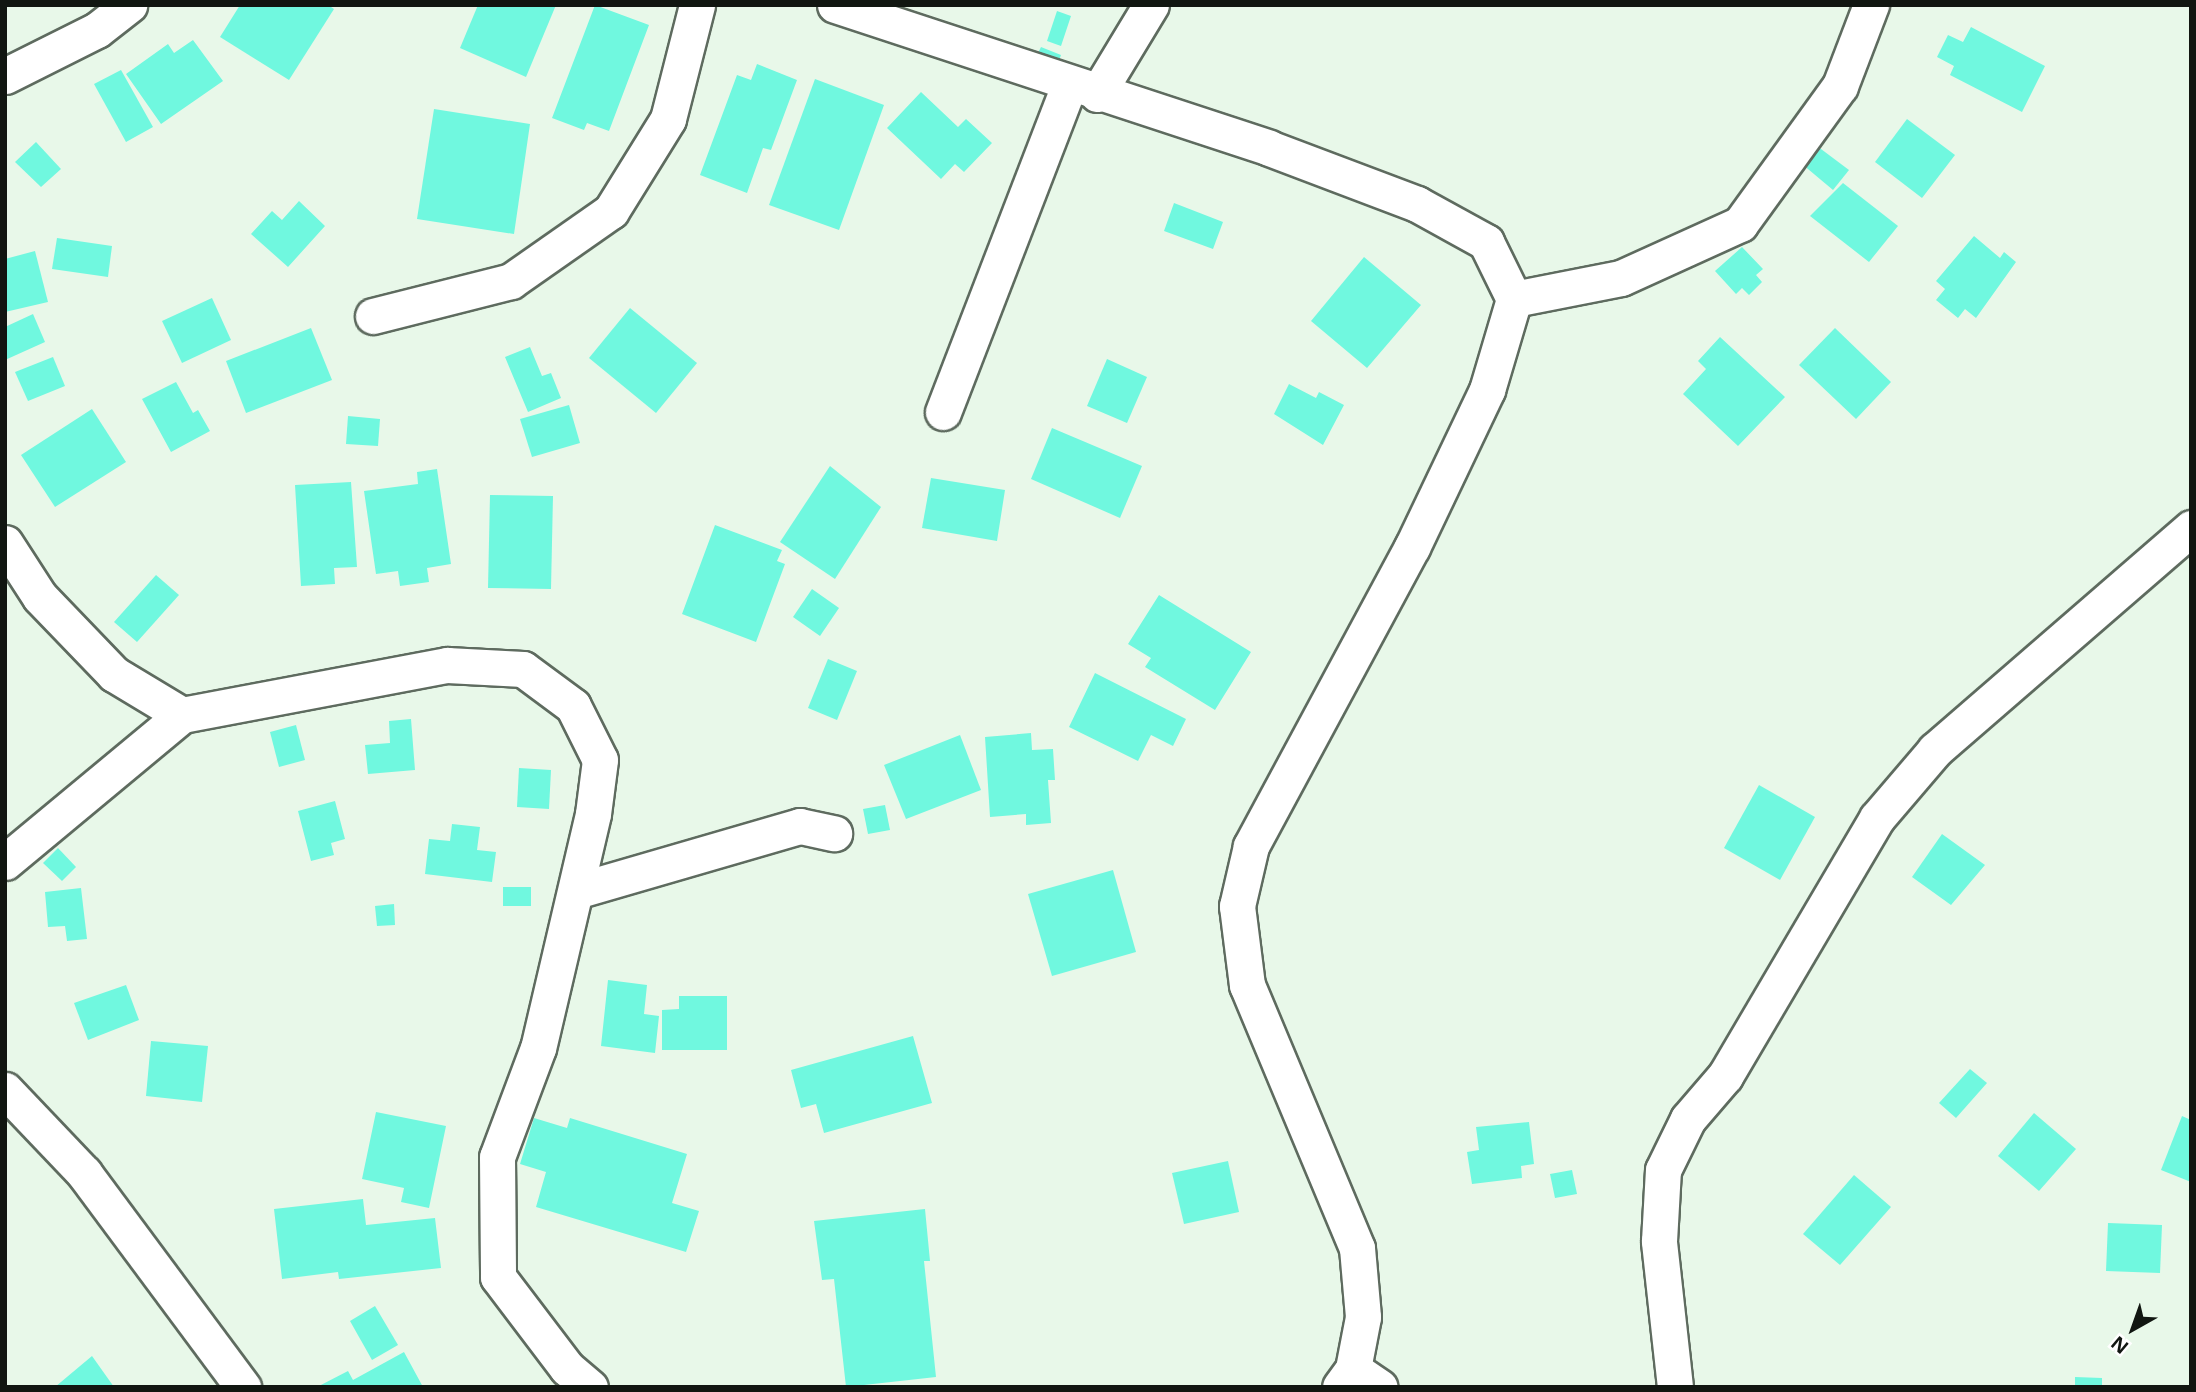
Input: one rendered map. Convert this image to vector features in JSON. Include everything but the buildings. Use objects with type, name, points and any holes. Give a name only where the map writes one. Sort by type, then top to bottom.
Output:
[{"type":"street","points":[[5,76],[97,30],[129,5]]},
{"type":"street","points":[[373,316],[511,281],[611,211],[668,119],[697,5]]},
{"type":"street","points":[[835,5],[1083,90],[1269,148],[1417,204],[1486,242],[1514,299],[1487,390],[1412,547],[1251,846],[1237,906],[1247,985],[1357,1248],[1363,1317],[1358,1381]]},
{"type":"street","points":[[943,412],[1083,90],[1151,5]]},
{"type":"street","points":[[1514,299],[1622,278],[1740,224],[1840,86],[1871,5]]},
{"type":"street","points":[[1675,1387],[1658,1241],[1663,1170],[1688,1119],[1725,1076],[1885,808],[1935,750],[2191,528]]},
{"type":"street","points":[[5,543],[40,597],[114,674],[182,715]]},
{"type":"street","points":[[5,862],[182,715],[447,665],[523,669],[573,706],[600,761],[576,891],[538,1048],[497,1157],[498,1278],[567,1368],[590,1387]]},
{"type":"street","points":[[576,891],[800,826],[834,833]]},
{"type":"street","points":[[5,1090],[84,1173],[243,1387]]}]
